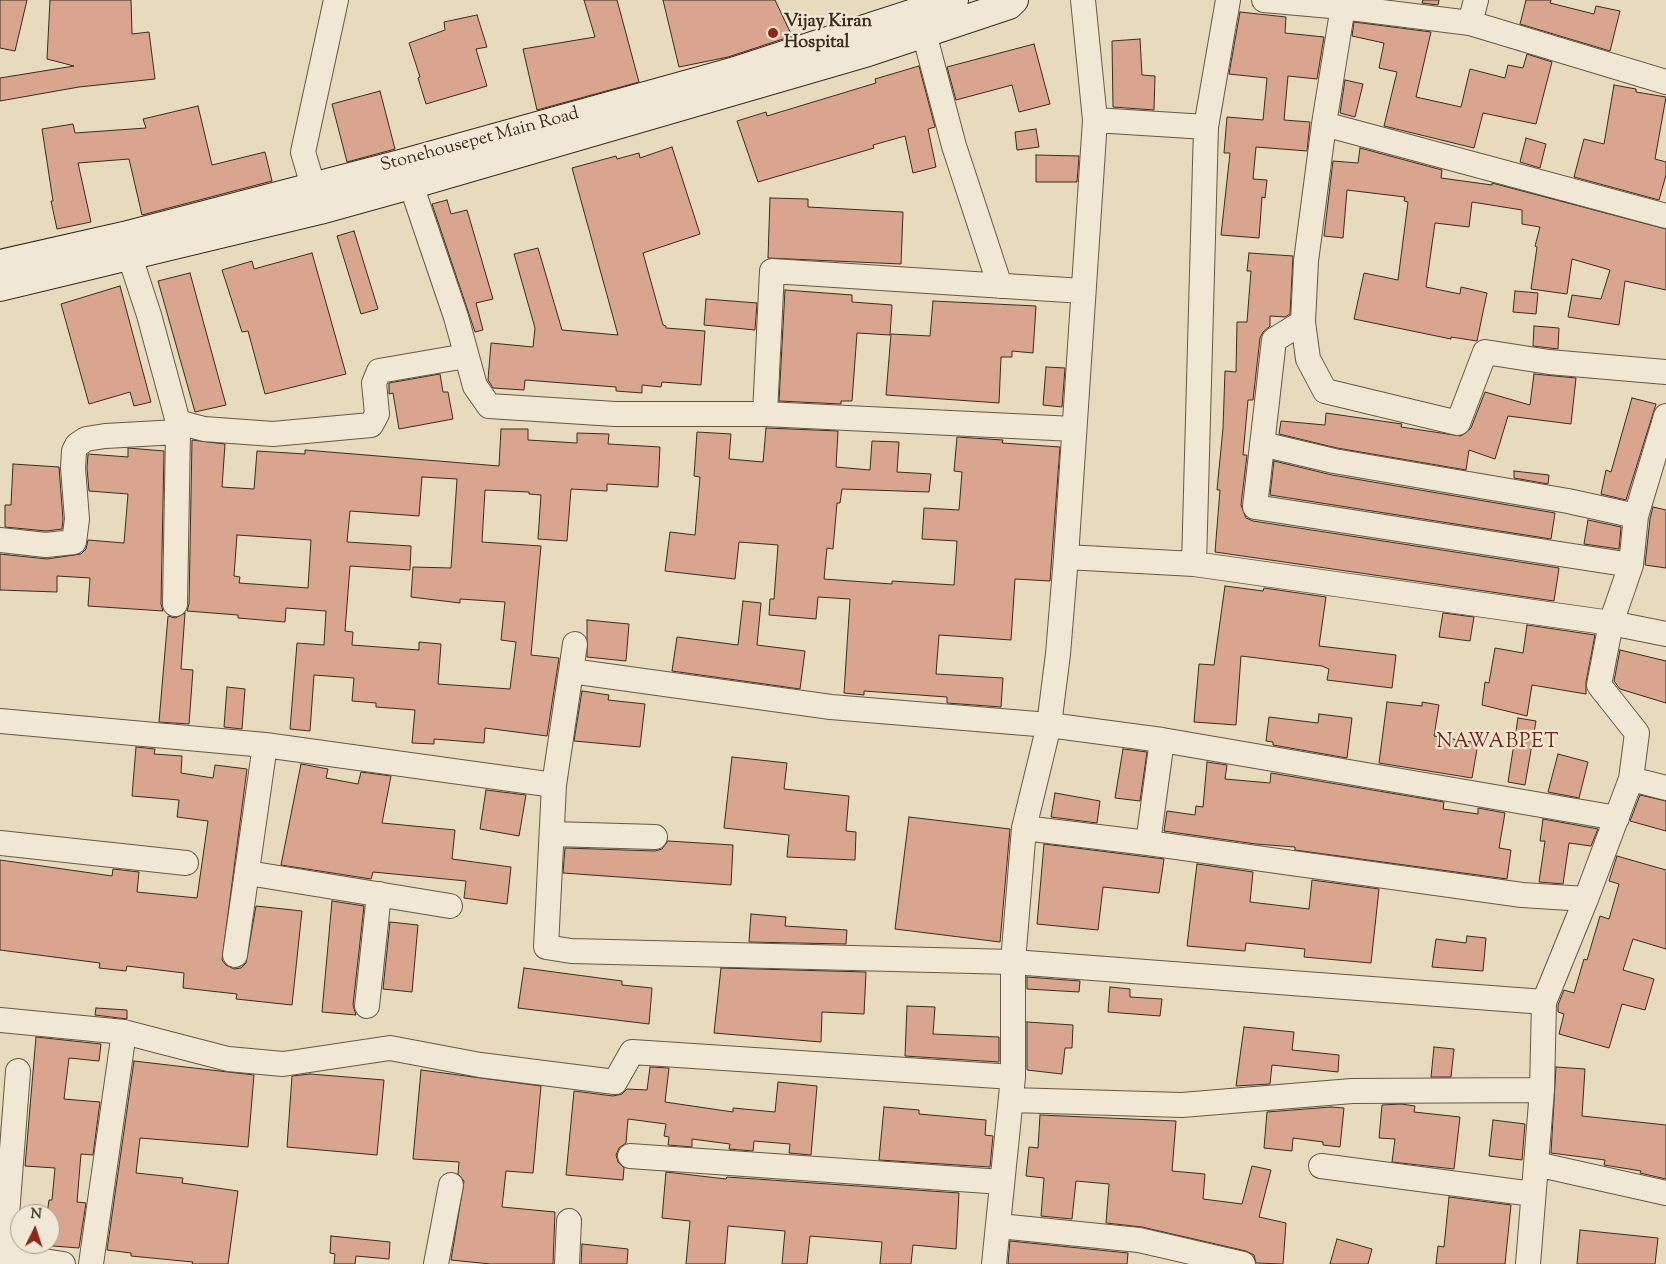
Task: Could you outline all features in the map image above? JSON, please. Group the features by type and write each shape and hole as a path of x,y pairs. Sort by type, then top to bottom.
{"main road":[{"name":"Stonehousepet Main Road","path":"0,264 184,231 407,174 732,72 864,41 954,0"},
{"path":"864,41 924,34 1009,5 1014,0"},
{"path":"0,287 130,257 184,231"}],"street":[{"path":"317,198 302,152 336,0"},
{"path":"994,1264 1012,1089 1013,962 1024,828 1049,725 1058,654 1066,557 1095,120 1083,0"},
{"path":"1194,564 1206,127 1228,0"},
{"path":"1264,0 1343,3 1470,23 1666,82"},
{"path":"1470,23 1476,0"},
{"path":"1343,3 1324,124 1306,261 1303,322 1308,359 1325,391 1458,423 1485,352 1550,362 1666,372"},
{"path":"924,34 954,146 1000,286"},
{"path":"1095,120 1206,127"},
{"path":"1324,124 1666,216"},
{"path":"407,174 456,317 475,386 489,406 615,414 765,414 1074,429"},
{"path":"130,257 150,315 178,427 175,604"},
{"path":"765,414 772,271 1083,291"},
{"path":"1303,322 1274,340 1255,507 1631,565"},
{"path":"0,540 46,545 74,542 77,519 74,451 77,445 86,439 178,427 273,434 371,425 377,414 374,383 379,371 466,356"},
{"path":"1528,1264 1542,1090 1544,1002 1586,899 1631,779 1637,732 1599,685 1611,623 1631,565 1636,516 1666,416"},
{"path":"1262,444 1334,462 1568,501 1636,516"},
{"path":"1066,557 1194,564 1611,623 1666,634"},
{"path":"575,644 554,785 546,947 570,951 1013,962 1544,1002"},
{"path":"571,671 831,707 1049,725 1162,740 1617,818"},
{"path":"0,721 265,745 554,785"},
{"path":"1148,843 1162,740"},
{"path":"236,956 265,745"},
{"path":"1631,779 1666,788"},
{"path":"1024,828 1148,843 1522,895 1586,899"},
{"path":"553,834 655,837"},
{"path":"0,843 186,863"},
{"path":"248,873 450,906"},
{"path":"367,1006 379,894"},
{"path":"0,1020 124,1032 228,1059 283,1064 390,1048 480,1065 615,1082 632,1052 1182,1105 1352,1091 1542,1090"},
{"path":"91,1264 124,1032"},
{"path":"18,1072 2,1254 62,1264"},
{"path":"630,1156 1002,1182"},
{"path":"1536,1164 1666,1193"},
{"path":"1321,1166 1533,1194"},
{"path":"436,1264 451,1185"},
{"path":"567,1264 570,1221"},
{"path":"999,1226 1139,1240 1243,1264"}],"building":[{"path":"0,0 27,0 15,51 0,48"},
{"path":"50,0 131,0 132,34 149,32 155,79 79,87 0,101 0,78 74,66 47,59"},
{"path":"584,0 617,0 639,82 537,110 523,49 595,37"},
{"path":"663,0 775,0 792,36 728,57 679,67"},
{"path":"1423,0 1439,0 1438,5 1422,3"},
{"path":"1526,0 1551,0 1550,3 1594,14 1596,6 1620,11 1610,51 1520,24"},
{"path":"1240,12 1286,17 1285,33 1324,37 1317,79 1288,76 1284,120 1310,122 1307,151 1256,147 1253,179 1267,180 1265,198 1262,197 1259,238 1221,235 1230,153 1224,153 1227,117 1263,120 1267,78 1229,74"},
{"path":"477,15 487,47 476,49 487,86 426,104 409,43 445,30 444,22"},
{"path":"1354,22 1431,32 1416,97 1461,107 1470,69 1505,78 1508,65 1523,68 1527,54 1552,62 1536,124 1483,113 1474,148 1384,126 1397,72 1379,68 1384,43 1352,36"},
{"path":"1140,39 1142,75 1155,76 1154,110 1113,107 1112,41"},
{"path":"1034,44 1050,104 1019,112 1012,85 956,100 947,67"},
{"path":"919,66 935,127 928,129 936,167 913,173 905,136 873,145 874,148 758,182 737,121 766,112 767,116 876,83 875,79"},
{"path":"1345,80 1363,84 1355,117 1340,113"},
{"path":"1614,85 1636,89 1636,92 1666,97 1655,159 1666,162 1666,175 1659,200 1574,177 1584,139 1604,144"},
{"path":"380,91 395,149 347,162 332,104"},
{"path":"198,106 212,165 265,152 272,181 142,215 129,159 78,163 91,222 57,229 51,201 53,201 42,129 73,124 75,133 146,128 143,119"},
{"path":"1036,129 1039,147 1017,150 1015,132"},
{"path":"1526,138 1546,144 1540,168 1520,162"},
{"path":"672,147 700,234 643,253 663,325 666,328 705,331 701,385 662,382 661,387 642,385 642,393 616,391 616,387 525,380 524,390 493,388 488,380 491,343 533,347 535,328 514,254 538,248 562,330 618,335 572,168 616,156 617,159 639,153 640,158"},
{"path":"1360,148 1442,170 1441,178 1492,185 1492,183 1666,229 1666,290 1625,281 1619,325 1568,317 1572,295 1601,299 1610,270 1572,259 1567,294 1531,289 1537,247 1535,246 1540,227 1522,224 1522,210 1472,202 1469,227 1435,223 1426,287 1460,294 1461,287 1487,293 1477,341 1451,337 1451,339 1354,319 1364,273 1398,280 1408,202 1404,201 1405,197 1347,190 1343,238 1324,236 1333,161 1358,163"},
{"path":"1036,155 1079,156 1077,182 1036,182"},
{"path":"770,198 808,199 808,207 903,212 901,264 768,258"},
{"path":"447,200 451,214 467,210 493,299 476,303 483,330 475,332 432,204"},
{"path":"354,231 378,309 361,314 337,236"},
{"path":"312,253 346,374 265,394 248,331 242,332 222,270 252,261 254,269"},
{"path":"1249,253 1293,256 1290,314 1285,317 1270,316 1270,326 1263,332 1260,338 1253,400 1248,400 1243,455 1247,455 1241,505 1246,518 1253,521 1559,568 1554,601 1215,552 1220,490 1217,490 1223,428 1225,371 1236,372 1237,322 1247,322 1251,271 1247,271"},
{"path":"190,273 226,405 195,412 158,281"},
{"path":"120,286 151,402 134,406 130,392 89,404 61,304"},
{"path":"785,290 852,295 852,302 892,305 890,335 857,333 852,401 841,401 841,404 779,401"},
{"path":"1515,291 1538,293 1536,314 1513,312"},
{"path":"706,299 757,303 755,330 704,325"},
{"path":"933,301 1036,306 1033,353 1012,351 1012,357 1001,357 999,403 886,395 891,334 930,336"},
{"path":"1534,326 1559,328 1558,349 1533,346"},
{"path":"1046,367 1065,368 1062,407 1043,405"},
{"path":"440,374 443,392 448,392 453,419 399,429 393,393 389,394 389,383"},
{"path":"1534,374 1576,378 1571,424 1508,416 1495,459 1469,450 1466,470 1337,448 1279,434 1281,421 1325,425 1326,413 1402,424 1401,427 1461,436 1471,428 1485,392 1530,405"},
{"path":"1632,398 1656,404 1626,500 1601,494 1606,470 1611,472"},
{"path":"766,428 838,431 836,467 870,470 872,441 899,442 897,472 931,474 929,492 842,489 840,503 837,503 833,549 827,548 824,579 892,584 892,581 954,585 957,541 922,539 924,508 959,510 962,472 954,471 957,437 1003,440 1002,443 1060,447 1050,581 1015,579 1011,640 939,635 936,674 1003,678 1001,707 947,703 947,697 864,691 864,695 844,693 850,599 818,597 816,619 769,615 770,599 774,599 778,545 739,542 735,579 665,571 670,532 695,535 700,477 694,476 697,432 731,434 729,459 763,462"},
{"path":"501,429 528,429 528,440 577,443 577,433 609,434 608,444 660,447 658,487 607,484 607,491 571,489 567,541 538,539 541,495 529,494 529,492 485,490 482,542 541,546 531,655 559,658 547,736 485,728 484,743 434,739 434,744 412,743 415,710 376,707 376,703 352,701 354,678 314,675 310,731 290,729 297,643 324,645 326,611 286,608 285,622 238,618 238,615 187,611 189,604 192,440 225,444 222,487 254,489 257,451 305,454 305,450 499,466","holes":["422,477 457,479 451,568 413,567 411,597 460,603 460,599 505,602 501,640 516,642 510,689 438,684 441,644 419,642 419,650 352,645 353,632 345,631 350,566 410,570 411,546 347,542 350,511 419,516","237,535 311,540 308,588 239,583 240,577 234,576"]},
{"path":"128,448 164,451 161,604 163,611 88,606 90,578 57,576 57,592 0,590 0,554 47,559 81,554 86,549 88,540 124,543 128,494 89,491 87,468 88,454 128,457"},
{"path":"1274,461 1332,475 1555,513 1551,539 1270,495"},
{"path":"13,464 59,467 62,529 46,531 5,527 5,505 11,505"},
{"path":"1514,471 1549,475 1548,484 1514,478"},
{"path":"1653,507 1666,510 1666,568 1645,565"},
{"path":"1588,520 1621,527 1619,549 1584,544"},
{"path":"1225,586 1263,591 1264,588 1326,597 1319,646 1396,655 1392,688 1327,680 1329,669 1322,666 1241,656 1236,725 1194,722 1199,664 1214,665"},
{"path":"743,601 761,603 757,645 805,651 800,689 672,671 677,637 738,645"},
{"path":"185,613 181,669 193,670 189,724 159,722 168,616 175,618"},
{"path":"1443,613 1474,617 1470,641 1439,637"},
{"path":"587,620 629,624 626,661 587,657"},
{"path":"1527,625 1595,635 1586,682 1586,694 1532,685 1527,716 1482,705 1485,682 1489,683 1495,648 1523,653"},
{"path":"1620,650 1666,661 1666,703 1620,689 1614,681"},
{"path":"227,687 245,689 242,729 224,727"},
{"path":"582,691 609,695 608,700 645,704 640,747 574,741"},
{"path":"1387,702 1422,706 1422,702 1439,705 1434,736 1478,743 1472,778 1379,763"},
{"path":"1319,714 1352,718 1347,758 1273,745 1273,742 1266,741 1269,717 1318,723"},
{"path":"1518,718 1536,721 1525,785 1508,782"},
{"path":"136,747 155,749 154,754 182,756 181,773 213,778 215,765 247,769 222,960 226,965 234,969 241,968 246,963 256,906 302,911 292,1005 236,999 237,994 183,988 184,973 127,966 126,971 99,968 100,963 0,950 0,860 112,876 113,869 139,872 137,892 197,898 208,821 177,817 179,800 132,796"},
{"path":"1123,749 1147,752 1140,801 1115,798"},
{"path":"1558,754 1588,762 1579,798 1548,792"},
{"path":"732,757 787,763 784,789 849,796 846,831 856,832 855,860 787,857 789,835 724,828"},
{"path":"1207,762 1227,765 1225,779 1270,783 1271,773 1444,802 1443,809 1478,814 1478,808 1505,813 1499,848 1511,850 1507,879 1295,850 1295,847 1256,844 1164,831 1167,811 1195,815 1196,806 1203,807"},
{"path":"301,764 328,769 326,778 358,784 361,772 391,776 382,823 455,830 452,859 511,867 507,904 464,898 466,881 373,872 371,879 281,865"},
{"path":"486,790 526,795 519,836 480,829"},
{"path":"1055,793 1100,801 1097,823 1051,817"},
{"path":"1640,795 1666,801 1666,831 1630,821"},
{"path":"909,817 1010,829 1000,942 895,929"},
{"path":"1543,819 1598,829 1591,846 1569,843 1563,884 1539,882 1545,841 1540,841"},
{"path":"668,841 733,845 731,885 563,873 565,848 655,851 662,849"},
{"path":"1044,844 1164,859 1159,893 1103,887 1098,930 1037,924"},
{"path":"1617,856 1666,870 1666,949 1633,939 1623,970 1654,979 1645,1010 1622,1004 1609,1048 1559,1034 1564,1014 1558,1012 1558,1005 1564,990 1574,993 1584,959 1587,960 1600,916 1609,919 1619,884 1609,881"},
{"path":"1197,864 1253,872 1250,902 1309,909 1312,880 1379,889 1371,963 1304,957 1305,949 1246,943 1245,951 1187,946"},
{"path":"332,901 364,906 353,1005 356,1015 322,1012"},
{"path":"751,914 786,917 785,926 847,930 846,944 749,942"},
{"path":"390,922 418,925 412,992 383,989"},
{"path":"1467,936 1486,938 1483,971 1432,967 1436,939 1466,943"},
{"path":"524,968 622,981 622,985 652,988 649,1024 518,1008"},
{"path":"721,968 866,972 864,1014 822,1012 821,1042 714,1033"},
{"path":"1027,977 1080,981 1079,992 1027,989"},
{"path":"1110,987 1130,989 1130,997 1162,999 1160,1016 1108,1012"},
{"path":"907,1006 935,1007 933,1034 999,1037 999,1062 905,1056"},
{"path":"96,1008 127,1010 127,1019 95,1015"},
{"path":"1027,1022 1073,1025 1072,1048 1065,1048 1062,1074 1027,1070"},
{"path":"1244,1027 1294,1032 1292,1050 1339,1055 1338,1072 1272,1065 1270,1084 1236,1086"},
{"path":"36,1037 101,1044 99,1061 69,1058 64,1099 100,1102 93,1155 81,1154 77,1202 86,1203 79,1248 60,1247 60,1204 48,1204 49,1200 52,1200 55,1168 25,1166"},
{"path":"1434,1047 1454,1049 1451,1077 1431,1077"},
{"path":"134,1061 254,1075 248,1147 140,1138 136,1173 183,1178 182,1183 238,1191 228,1264 192,1264 193,1262 131,1256 131,1253 107,1250"},
{"path":"650,1067 669,1068 665,1102 733,1112 733,1108 775,1112 778,1082 817,1086 811,1155 789,1153 790,1144 754,1141 753,1151 729,1149 730,1144 692,1139 692,1147 668,1145 669,1137 664,1136 666,1124 628,1119 626,1143 619,1148 616,1155 618,1162 624,1168 623,1180 566,1175 574,1091 613,1096 622,1094 627,1089 647,1090"},
{"path":"1556,1067 1585,1069 1582,1116 1666,1125 1666,1179 1640,1173 1641,1171 1604,1165 1605,1160 1551,1153"},
{"path":"421,1070 541,1086 533,1173 506,1171 502,1207 555,1212 553,1264 491,1264 451,1260 464,1181 458,1174 459,1162 413,1159"},
{"path":"310,1074 384,1080 377,1155 287,1147 292,1076"},
{"path":"1401,1104 1415,1106 1414,1112 1460,1117 1454,1169 1392,1162 1395,1139 1379,1138 1382,1105"},
{"path":"884,1107 919,1110 919,1114 986,1120 985,1135 993,1136 990,1167 879,1160"},
{"path":"1331,1107 1344,1108 1340,1147 1323,1145 1323,1142 1293,1138 1292,1151 1264,1148 1267,1112"},
{"path":"1040,1115 1176,1121 1172,1171 1205,1174 1203,1199 1242,1204 1252,1166 1271,1170 1259,1217 1286,1223 1283,1264 1256,1263 1254,1255 1246,1251 1142,1227 1106,1223 1109,1184 1076,1181 1072,1219 1041,1216 1044,1178 1026,1176 1029,1147 1038,1148"},
{"path":"1493,1120 1525,1124 1522,1160 1489,1156"},
{"path":"666,1172 726,1179 727,1177 959,1193 956,1249 913,1245 911,1264 880,1264 882,1242 810,1236 807,1264 782,1264 785,1231 728,1226 725,1264 686,1264 690,1221 662,1218"},
{"path":"1449,1197 1511,1205 1505,1264 1436,1264 1438,1246 1444,1247"},
{"path":"1580,1230 1658,1238 1655,1264 1577,1264"},
{"path":"331,1236 390,1242 389,1259 356,1256 355,1264 334,1264 335,1254 330,1253"},
{"path":"1337,1239 1372,1249 1368,1264 1330,1264"},
{"path":"1010,1241 1128,1253 1127,1264 1008,1264"},
{"path":"582,1244 628,1249 627,1264 581,1264"}],"place":[{"name":"Vijay Kiran Hospital","path":"773,33"}],"district":[{"name":"NAWABPET","path":"1498,744"}]}
